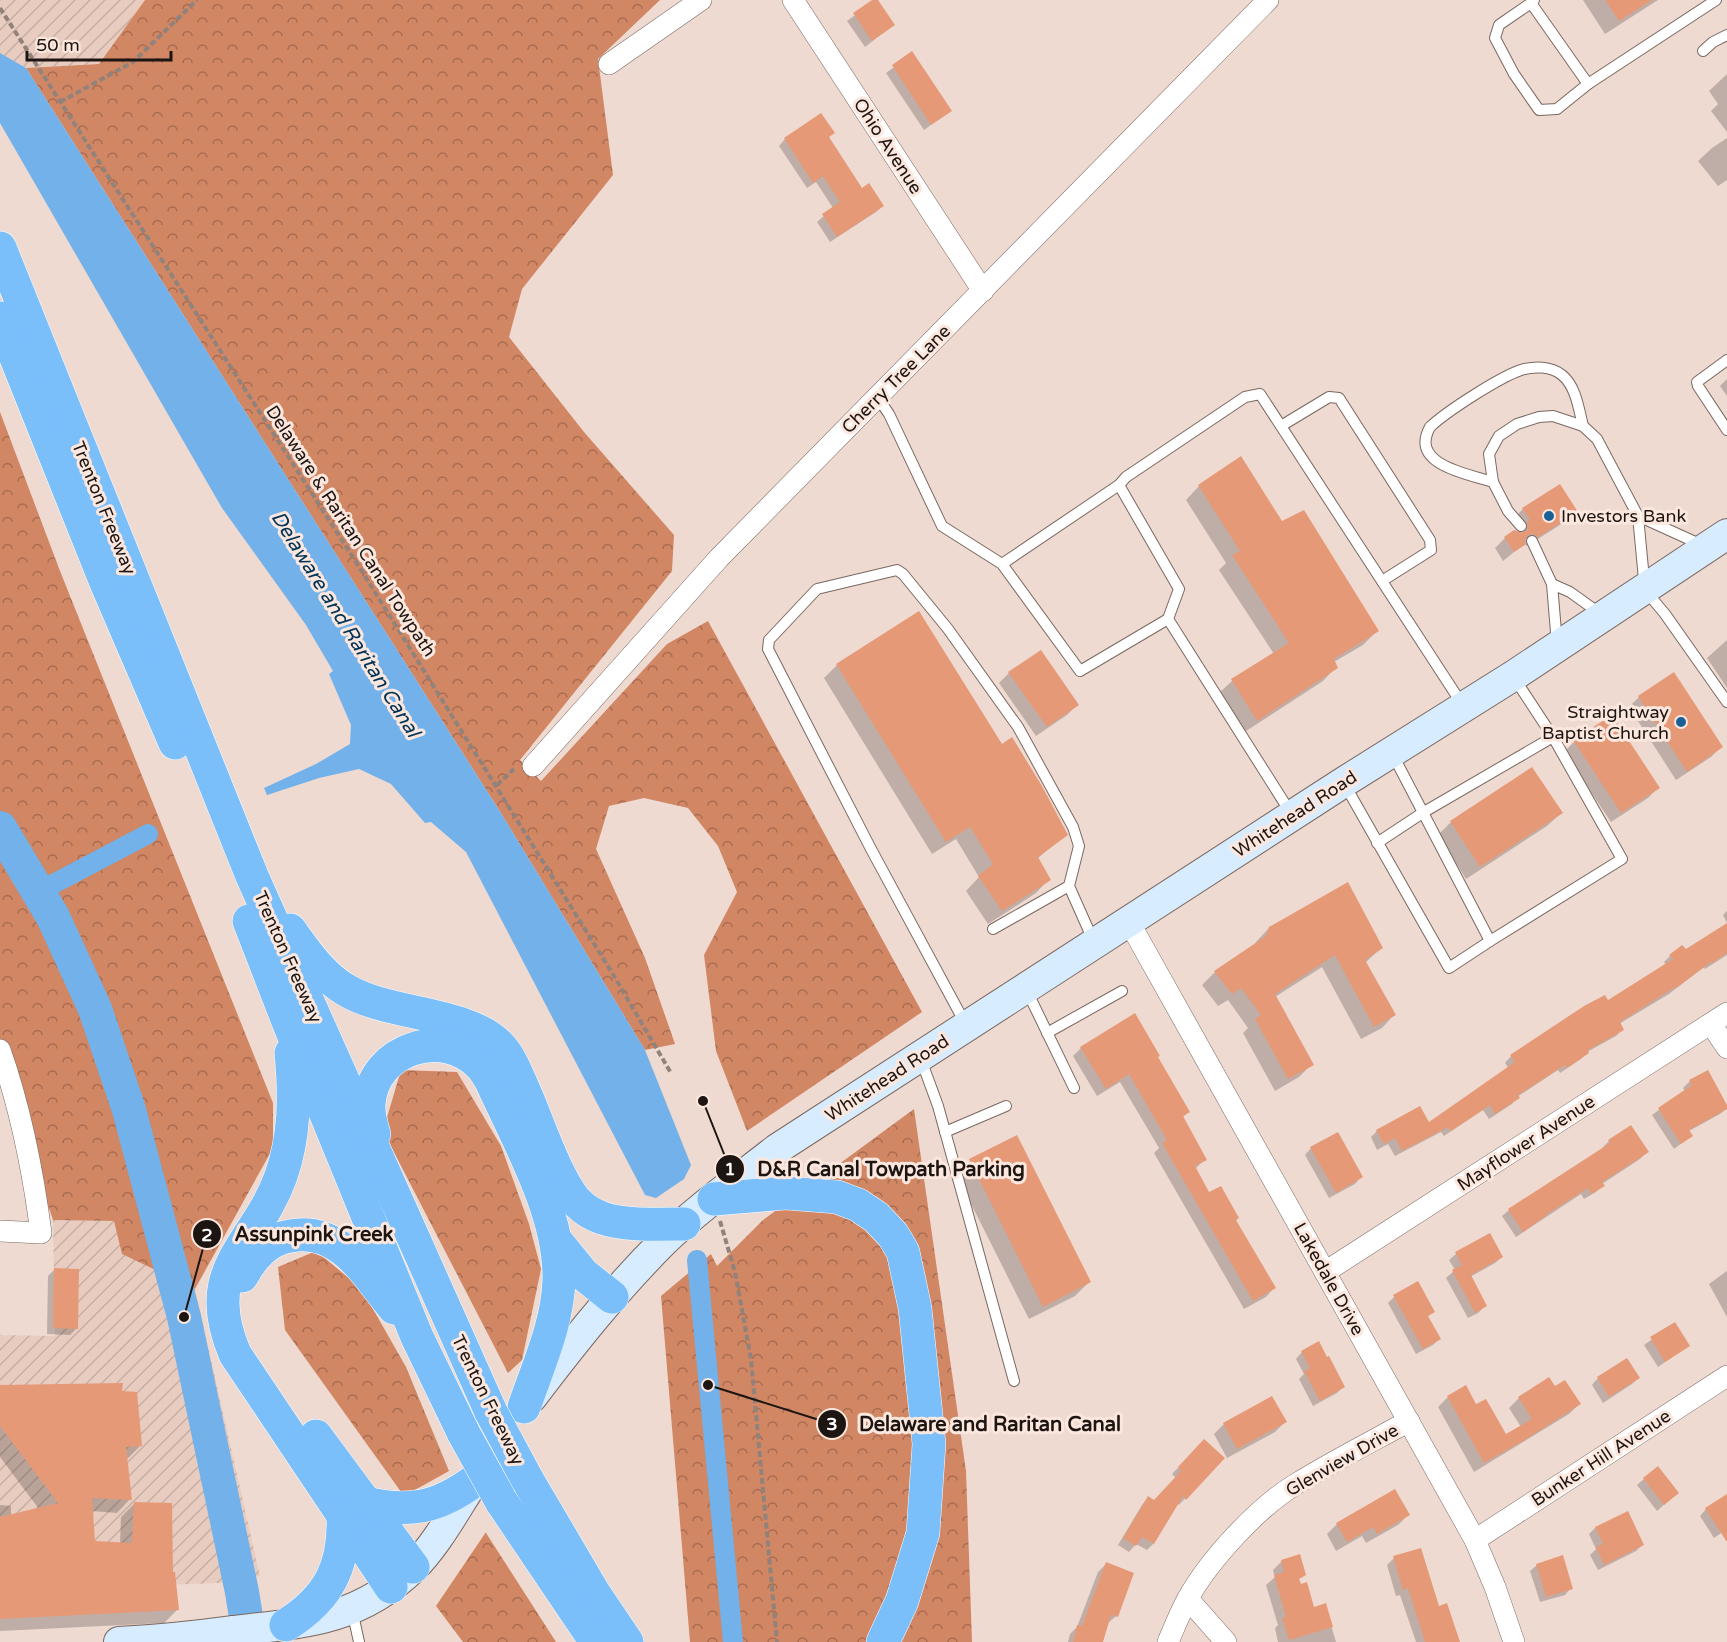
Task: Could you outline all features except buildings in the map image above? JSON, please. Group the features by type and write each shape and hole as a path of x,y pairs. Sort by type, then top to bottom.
{"highway":[{"name":"Trenton Freeway","path":"0,249 252,876 491,1412 527,1479 594,1593 627,1642"},
{"name":"Trenton Freeway","path":"0,318 107,585 231,873 289,1024 417,1337 464,1434 501,1501 596,1642"},
{"path":"252,876 309,956 325,975 346,990 369,1000 466,1026 493,1039 502,1047 564,1183 580,1206 603,1218 682,1220 786,1193 837,1197 858,1205 876,1217 893,1235 903,1252 915,1308 929,1444 923,1533 902,1601 883,1642"},
{"path":"289,1024 294,1083 290,1150 280,1179 267,1204 229,1267 223,1289 222,1311 226,1333 235,1354 354,1508 402,1577"},
{"path":"389,1185 369,1119 369,1102 374,1084 383,1068 397,1055 414,1047 431,1044 448,1046 465,1053 482,1066 491,1081 546,1204 557,1242 559,1280 553,1322 524,1407"},
{"path":"282,1626 303,1614 320,1598 333,1577 354,1508 327,1452 245,1329 238,1311 238,1294 242,1275 252,1258 265,1246 281,1238 300,1234 318,1235 336,1243 351,1255 417,1337"},
{"path":"557,1242 583,1274 612,1297"},
{"path":"354,1508 410,1508 431,1504 453,1496 474,1481"},
{"path":"594,1593 640,1642"}],"main road":[{"name":"Whitehead Road","path":"119,1642 151,1641 310,1623 352,1610 369,1601 402,1577 425,1554 524,1407 587,1324 682,1220 777,1149 1344,782 1513,676 1717,541"}],"street":[{"path":"609,64 701,0"},
{"name":"Ohio Avenue","path":"793,0 983,291"},
{"name":"Cherry Tree Lane","path":"533,766 719,558 1268,0"},
{"name":"Lakedale Drive","path":"1129,922 1475,1540 1495,1587 1514,1642"},
{"path":"1719,1018 1727,1048"},
{"name":"Mayflower Avenue","path":"1325,1272 1719,1018"},
{"path":"0,1050 25,1135 34,1178 41,1233 0,1231"},
{"name":"Bunker Hill Avenue","path":"1475,1540 1727,1377"},
{"name":"Glenview Drive","path":"1168,1642 1188,1599 1229,1543 1260,1512 1295,1485 1409,1421"},
{"path":"1188,1599 1226,1642"}],"lane":[{"path":"1588,84 1533,2 1499,25 1495,38 1514,74 1539,110 1557,109 1588,84 1716,0"},
{"path":"1704,51 1713,42 1727,35"},
{"path":"1727,360 1697,382 1727,430"},
{"path":"1493,482 1442,465 1434,459 1425,447 1425,436 1430,427 1500,380 1521,370 1533,368 1554,370 1566,379 1576,399 1583,426"},
{"path":"1002,564 1245,397 1260,394 1464,707"},
{"path":"1281,426 1329,397 1339,398 1430,540 1431,550 1382,581"},
{"path":"878,398 889,414 942,526 1002,564 1080,671 1168,620 1179,589 1119,485"},
{"path":"1521,526 1508,511 1493,482 1489,454 1499,436 1517,424 1539,417 1553,416 1583,426 1597,439 1638,516 1645,590 1665,614 1727,702"},
{"path":"1638,516 1717,541"},
{"path":"1532,541 1552,584 1557,647"},
{"path":"967,1026 871,849 768,649 768,640 817,589 892,570 903,574 948,629 1018,727 1073,827 1079,846 1069,886 1095,944"},
{"path":"1552,584 1570,592 1604,616"},
{"path":"1168,620 1292,816"},
{"path":"1344,782 1449,968 1622,859 1553,737 1513,676"},
{"path":"1377,843 1424,812 1553,737"},
{"path":"1392,752 1490,941"},
{"path":"993,929 1069,886"},
{"path":"1025,989 1074,1088"},
{"path":"1047,1034 1122,990"},
{"path":"920,1057 945,1132 1014,1381"},
{"path":"945,1132 1006,1106"},
{"path":"352,1610 359,1642"}],"path":[{"path":"60,102 133,62 197,0"},
{"name":"Delaware & Raritan Canal Towpath","path":"0,8 427,674 671,1072"},
{"path":"682,1220 735,1272 751,1359 777,1642"}],"shaded area":[{"path":"0,0 145,0 99,64 26,68 0,53"},
{"path":"53,1220 115,1221 122,1254 195,1289 260,1576 218,1583 0,1591 0,1335 55,1336"}],"green space":[{"path":"145,0 660,0 598,59 613,175 522,289 509,337 584,432 674,535 672,571 520,760 541,781 667,644 708,621 922,1012 747,1131 716,1051 704,955 737,892 718,846 688,808 644,798 609,806 596,849 645,958 675,1044 645,1050 499,810 26,68 99,64"},
{"path":"0,412 60,571 273,1103 273,1148 195,1289 122,1254 114,1221 53,1220 0,1063"},
{"path":"401,1070 457,1072 501,1146 529,1224 541,1269 522,1360 508,1373 383,1131"},
{"path":"914,1109 966,1471 972,1642 690,1642 661,1296 711,1254 717,1266 763,1220"},
{"path":"316,1251 361,1288 406,1367 449,1471 404,1496 285,1330 278,1267"},
{"path":"486,1532 556,1642 463,1642 436,1606"}],"water":[{"path":"0,53 26,68 499,810 645,1050 691,1165 684,1179 656,1198 645,1195 466,852 431,822 425,823 391,784 359,769 319,778 267,795 264,788 316,764 350,744 351,725 329,674 333,671 306,625 222,508 0,123"}],"waterway":[{"path":"0,828 53,917 95,1009 129,1110 184,1317 242,1592 250,1642"},
{"path":"38,892 148,834"},
{"name":"Delaware and Raritan Canal","path":"697,1260 733,1642"}],"place":[{"name":"Investors Bank","path":"1549,516"},
{"name":"Straightway Baptist Church","path":"1681,722"},
{"name":"D&R Canal Towpath Parking","path":"703,1101"},
{"name":"Assunpink Creek","path":"184,1317"},
{"name":"Delaware and Raritan Canal","path":"708,1385"}]}
